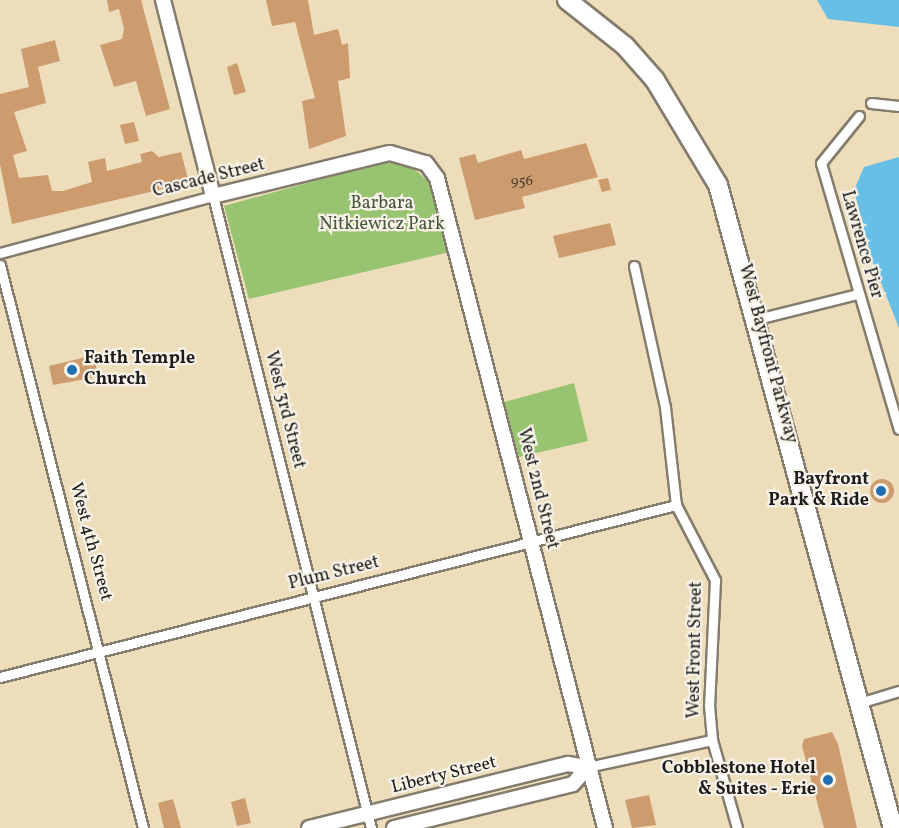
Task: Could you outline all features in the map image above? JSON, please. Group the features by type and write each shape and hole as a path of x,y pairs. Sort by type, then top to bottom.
{"highway":[{"name":"West Bayfront Parkway","path":"567,0 625,46 690,131 726,207 893,828"}],"street":[{"name":"West 3rd Street","path":"163,0 369,821"},
{"path":"871,103 899,106"},
{"name":"Lawrence Pier","path":"859,116 821,162 857,294 899,429"},
{"name":"Cascade Street","path":"0,252 381,154 426,163"},
{"name":"West 2nd Street","path":"426,163 446,206 605,828"},
{"name":"West 4th Street","path":"0,265 101,651 143,828"},
{"name":"West Front Street","path":"634,266 665,406 676,505 715,580 712,740 737,828"},
{"path":"757,319 857,294"},
{"name":"Plum Street","path":"0,677 676,505"},
{"path":"859,703 899,691"},
{"name":"Liberty Street","path":"309,828 369,821 568,764 588,767 712,740"},
{"name":"Liberty Street","path":"394,828 573,784 588,767"}],"green space":[{"name":"Barbara Nitkiewicz Park","path":"386,161 411,166 431,184 450,252 249,299 224,206"},
{"path":"574,383 588,441 519,457 504,402"}],"water":[{"path":"817,0 899,0 899,27 828,19"},
{"path":"899,157 899,328 872,260 854,190 864,167"}],"building":[{"path":"107,0 141,0 170,109 146,116 136,81 114,87 100,45 122,39 124,29 119,9 109,12"},
{"path":"266,0 308,0 314,35 338,29 342,45 348,43 350,78 338,81 346,136 309,149 302,101 315,98 295,22 272,26"},
{"path":"55,40 60,61 38,67 46,103 14,112 27,151 13,155 19,178 48,175 52,191 63,191 92,182 88,162 105,158 107,171 142,162 140,154 152,151 159,157 181,152 189,183 12,224 0,164 0,94 29,87 21,49"},
{"path":"237,63 246,92 234,95 227,67"},
{"path":"134,122 139,141 125,144 120,125"},
{"path":"586,143 598,177 522,197 525,208 475,220 459,158 475,154 478,163 521,150 524,159"},
{"path":"608,178 611,190 602,192 598,180"},
{"path":"610,223 616,245 559,258 553,236"},
{"path":"95,355 97,377 53,385 49,366"},
{"path":"882,479 890,483 894,491 890,499 882,503 874,499 870,491 874,483"},
{"name":"Cobblestone Hotel & Suites - Erie","path":"832,732 838,744 857,828 824,828 802,746 804,739"},
{"path":"649,795 656,825 632,828 625,800"},
{"path":"245,798 251,823 237,826 231,802"},
{"path":"173,799 181,828 164,828 158,803"}],"place":[{"name":"Faith Temple Church","path":"72,370"},
{"name":"Bayfront Park & Ride","path":"881,491"},
{"name":"Cobblestone Hotel & Suites - Erie","path":"828,780"}]}
